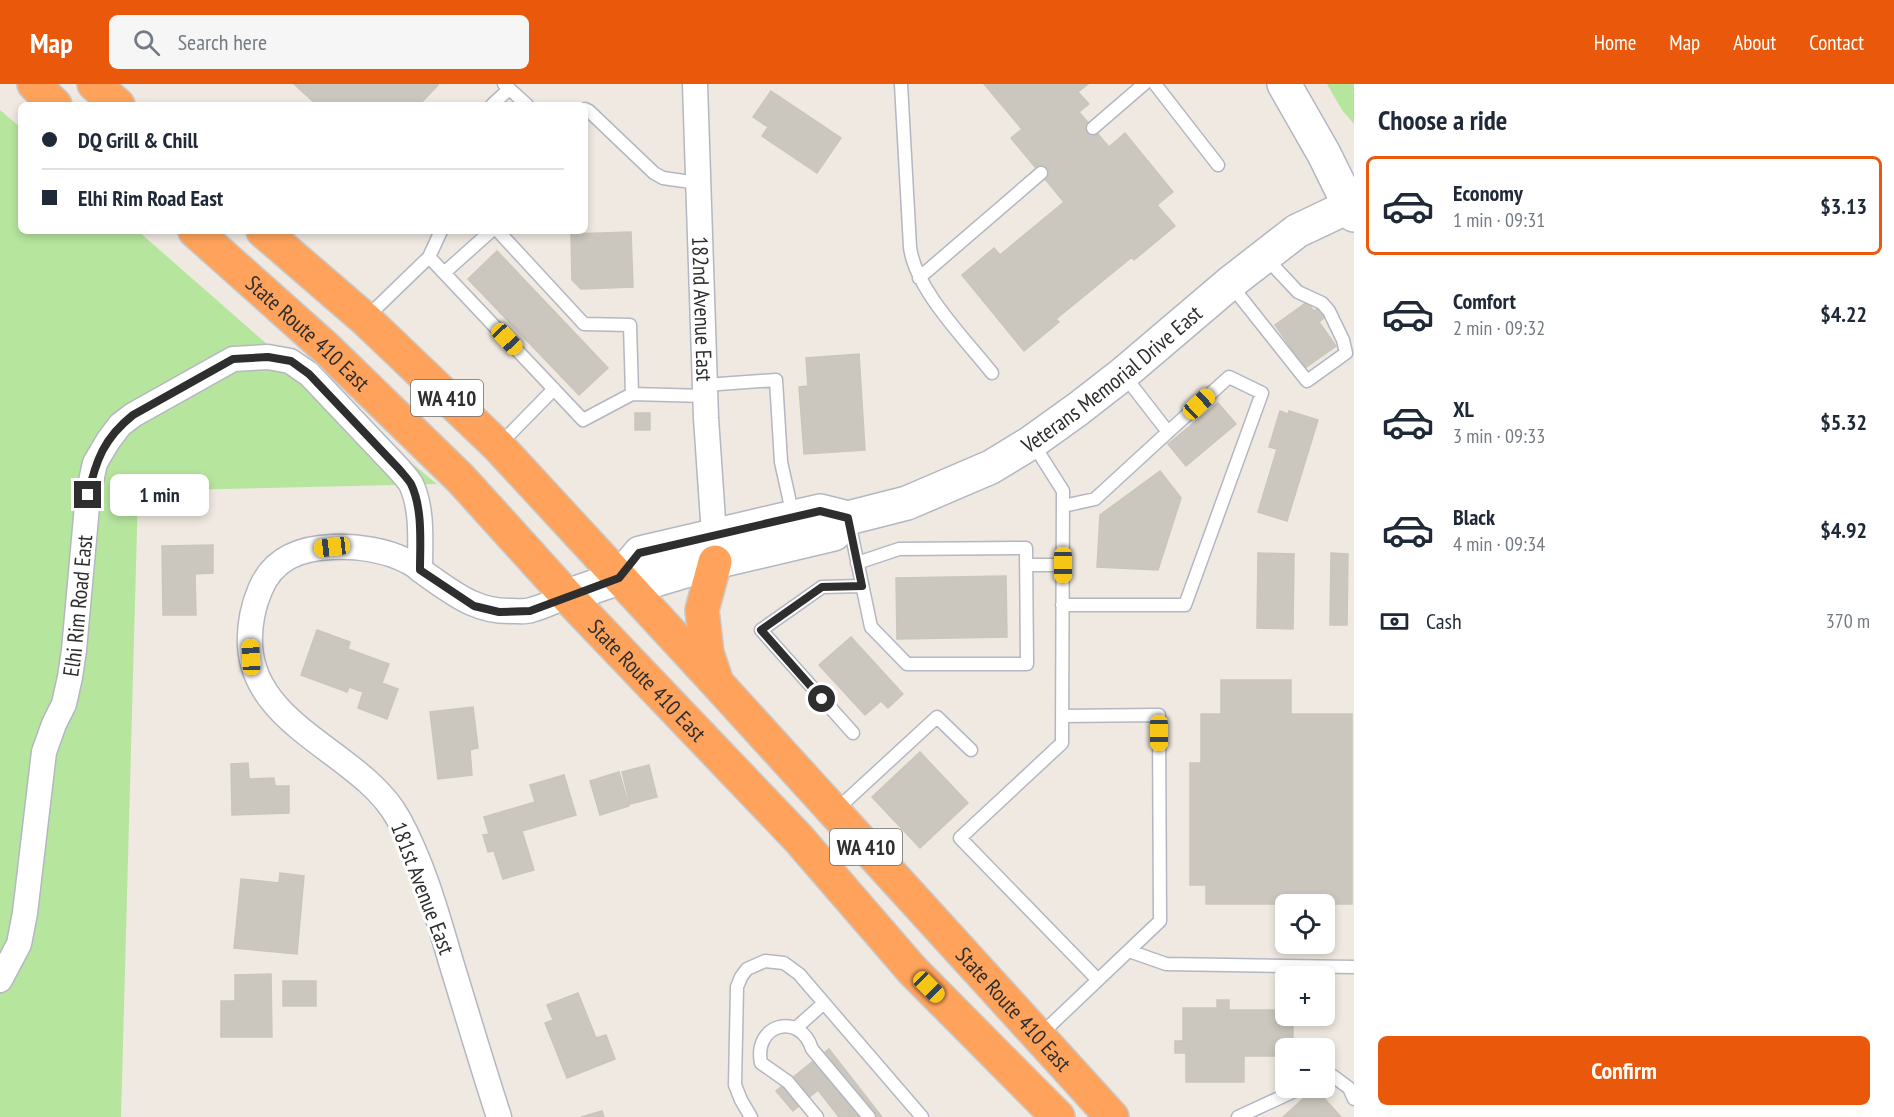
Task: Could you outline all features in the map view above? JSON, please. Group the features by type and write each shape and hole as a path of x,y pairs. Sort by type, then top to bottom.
{"highway":[{"path":"34,84 52,102"},
{"path":"94,84 115,102"},
{"name":"State Route 410 East","path":"198,234 326,348 461,479 567,596 798,838 913,971 1049,1114"},
{"name":"State Route 410 East","path":"266,234 364,319 498,446 1112,1117"},
{"path":"715,549 702,610 707,653 716,682"}],"street":[{"name":"182nd Avenue East","path":"695,84 705,391 715,549"},
{"path":"1291,86 1353,208"},
{"name":"Veterans Memorial Drive East","path":"715,549 793,517 820,511 848,518 907,503 991,467 1032,442 1123,374 1230,283 1297,231 1353,208"},
{"name":"Elhi Rim Road East","path":"0,980 19,944 25,913 44,752 64,704 70,677 88,495 95,463 120,425 133,415 233,359 268,357 291,361 309,374 411,484 417,506 420,532 420,570"},
{"name":"Veterans Memorial Drive East","path":"715,549 834,534 848,518"},
{"name":"181st Avenue East","path":"499,1117 435,907 398,819 384,796 369,781 302,730 276,707 260,683 251,657 252,608 264,581 274,566 306,550 332,547 381,552 408,561 474,606 499,612 530,611 567,596"},
{"path":"567,596 619,578 652,581 715,549"}],"lane":[{"path":"901,84 910,247 914,264 919,278 992,373"},
{"path":"1093,128 1144,84"},
{"path":"1155,84 1218,165"},
{"path":"494,102 507,86 524,102"},
{"path":"588,110 654,173 663,178 698,183"},
{"path":"919,278 1041,173"},
{"path":"364,319 429,257 440,234"},
{"path":"444,273 488,234"},
{"path":"501,234 584,324 630,325 632,394"},
{"path":"1230,283 1307,381 1346,353 1343,340 1329,311 1322,303 1298,292 1264,256"},
{"path":"429,257 583,420 632,394 705,391 777,380 781,462 793,517"},
{"path":"1123,374 1168,432"},
{"path":"1062,605 1185,605 1262,393 1229,376 1095,500 1063,506"},
{"path":"498,446 554,389"},
{"path":"1032,442 1063,491 1062,743 960,838 1098,980"},
{"path":"848,518 857,563 871,627 907,664 1027,664 1026,548 899,549 857,563"},
{"path":"1026,565 1063,565"},
{"path":"853,733 761,630 822,587 862,586"},
{"path":"1038,1037 1160,921 1159,715 1062,716"},
{"path":"834,812 937,717 970,750"},
{"path":"1129,951 1166,964 1354,967"},
{"path":"751,1117 735,1085 737,987 747,969 765,961 784,963 799,975 921,1117"},
{"path":"796,1028 824,1003"},
{"path":"817,1117 788,1082 761,1063 760,1046 770,1032 787,1026 804,1033 810,1040 812,1048 868,1117"},
{"path":"1335,1078 1352,1091"},
{"path":"1238,1117 1279,1098"}],"green space":[{"path":"1327,84 1354,84 1354,124 1342,110"},
{"path":"0,110 18,125 18,234 141,234 261,339 437,484 138,491 121,1117 0,1117"}],"building":[{"path":"294,84 438,85 422,102 314,102"},
{"path":"984,84 1088,84 1078,92 1089,104 1079,112 1109,147 1125,133 1173,192 1157,205 1175,226 1134,260 1132,257 1056,319 1059,322 1024,351 962,275 994,248 1000,255 1064,202 1011,138 1022,129"},
{"path":"771,91 841,138 817,173 762,136 768,127 753,117"},
{"path":"631,232 633,287 581,289 572,280 571,234"},
{"path":"497,251 608,368 579,395 468,279"},
{"path":"1307,302 1314,311 1318,308 1325,317 1319,322 1336,346 1305,368 1275,325"},
{"path":"859,354 865,450 804,454 799,387 808,386 806,358"},
{"path":"1218,403 1236,424 1186,466 1168,444"},
{"path":"1280,411 1288,414 1289,411 1318,420 1287,521 1258,512 1277,449 1269,447"},
{"path":"635,413 650,413 650,430 635,430"},
{"path":"1160,471 1181,498 1158,570 1097,567 1100,515"},
{"path":"213,545 213,573 195,574 196,615 163,615 162,546"},
{"path":"1258,553 1294,554 1293,629 1257,628"},
{"path":"1331,553 1348,554 1347,625 1330,625"},
{"path":"1006,576 1007,637 897,639 896,578"},
{"path":"317,630 350,642 348,649 389,664 382,683 398,689 387,719 358,708 363,692 349,687 347,692 301,675"},
{"path":"851,637 903,694 888,708 881,701 865,715 819,665"},
{"path":"1221,680 1291,680 1291,714 1352,714 1352,904 1335,904 1335,894 1275,894 1275,904 1206,904 1206,885 1190,885 1190,763 1201,763 1201,714 1221,714"},
{"path":"473,707 478,748 470,750 472,775 438,779 430,712"},
{"path":"920,752 968,803 920,848 872,797"},
{"path":"248,763 249,779 274,778 275,786 289,786 289,813 232,815 231,764"},
{"path":"649,765 657,797 630,804 622,772"},
{"path":"619,772 629,806 600,815 590,781"},
{"path":"564,775 576,815 522,831 534,870 503,879 494,851 488,852 483,835 489,834 484,817 535,802 530,785"},
{"path":"280,873 304,876 297,954 234,948 241,879 279,883"},
{"path":"271,974 272,1037 221,1037 221,1001 235,1001 235,975"},
{"path":"283,981 316,981 316,1006 283,1006"},
{"path":"578,993 596,1038 606,1035 615,1059 567,1078 545,1023 553,1020 547,1005"},
{"path":"1217,1000 1229,1000 1229,1010 1275,1010 1275,1026 1293,1026 1293,1038 1275,1038 1275,1056 1244,1056 1244,1082 1186,1082 1186,1053 1175,1053 1175,1041 1183,1041 1183,1008 1217,1008"},
{"path":"829,1049 882,1117 839,1117 802,1070"},
{"path":"802,1070 818,1090 793,1111 776,1091"},
{"path":"1304,1098 1324,1098 1341,1117 1283,1117"},
{"path":"602,1111 604,1117 581,1117"}],"route":[{"path":"88,495 95,463 120,425 133,415 233,359 268,357 291,361 309,374 411,484 417,506 420,532 420,570 474,606 499,612 530,611 619,578 639,553 820,511 848,518 862,586 822,587 761,630 822,699"}]}
